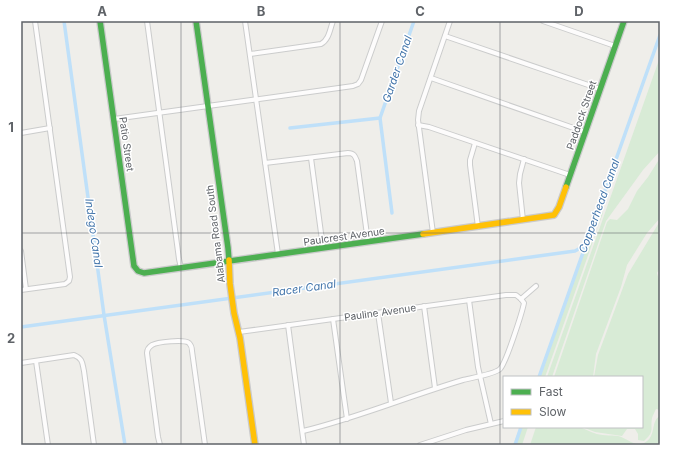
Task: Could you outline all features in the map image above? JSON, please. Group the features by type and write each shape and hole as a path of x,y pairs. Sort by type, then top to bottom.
{"street":[{"path":"21,290 66,284 70,277 35,21"},
{"name":"Patio Street","path":"100,21 134,266 136,270"},
{"path":"147,21 181,268"},
{"name":"Alabama Road South","path":"196,21 229,262 231,290 239,332 255,445"},
{"path":"246,21 278,254"},
{"path":"250,54 321,44 328,37 333,21"},
{"path":"114,119 348,87 358,84 361,80 382,21"},
{"path":"433,233 418,125 419,111 450,21"},
{"path":"543,21 615,46"},
{"name":"Paddock Street","path":"554,214 559,207 624,21"},
{"path":"445,36 600,89"},
{"path":"431,78 585,132"},
{"path":"418,125 429,127 570,175"},
{"path":"21,133 50,128"},
{"path":"475,143 470,165 478,227"},
{"path":"265,164 348,153 355,155 358,161 368,242"},
{"path":"311,158 323,248"},
{"path":"523,220 518,183 524,159"},
{"name":"Paulcrest Avenue","path":"136,270 144,273 229,262 478,227 550,216 554,214"},
{"path":"21,251 26,289"},
{"path":"303,431 347,419 435,388 495,373 504,363 521,316 524,303 521,299 536,286"},
{"name":"Pauline Avenue","path":"239,332 510,294 516,295 521,299"},
{"path":"469,300 480,376 491,424"},
{"path":"424,306 435,388"},
{"path":"378,313 391,403"},
{"path":"333,319 347,419"},
{"path":"288,325 304,445"},
{"path":"160,445 147,362 147,353 151,345 182,340 190,344 192,351 205,445"},
{"path":"21,363 74,355 80,358 84,371 94,445"},
{"path":"36,361 48,445"},
{"path":"420,445 466,430 503,421"}],"green space":[{"path":"660,57 660,151 643,170 606,221 552,376 547,376"},
{"path":"660,158 660,218 647,233 627,265 621,287 596,354 593,376 554,376 607,222 610,219 617,220 628,209 637,191"},
{"path":"602,212 603,213 545,376 538,376 583,253 593,241"},
{"path":"660,221 660,267 657,273 660,283 660,410 656,409 652,418 651,432 644,441 638,440 638,434 635,429 627,429 622,436 595,432 585,428 643,428 643,376 594,376 598,355 628,274"},
{"path":"660,416 660,445 530,445 536,428 580,428 597,434 618,436 640,444 644,443 651,437 657,418"},
{"path":"520,428 528,428 522,445 513,445"}],"waterway":[{"name":"Indego Canal","path":"64,21 104,315 125,445"},
{"name":"Garder Canal","path":"392,213 380,118 414,21"},
{"name":"Copperhead Canal","path":"539,376 660,35"},
{"name":"Garder Canal","path":"290,128 380,118"},
{"name":"Racer Canal","path":"21,327 575,251 586,245"},
{"name":"Copperhead Canal","path":"515,445 521,428"}],"traffic: fast":[{"path":"100,21 134,266 138,271 144,273 423,234"},
{"path":"196,21 229,260"},
{"path":"566,187 624,21"}],"traffic: slow":[{"path":"423,234 554,215 559,207 566,187"},
{"path":"229,260 230,284 234,313 240,338 255,445"}]}
